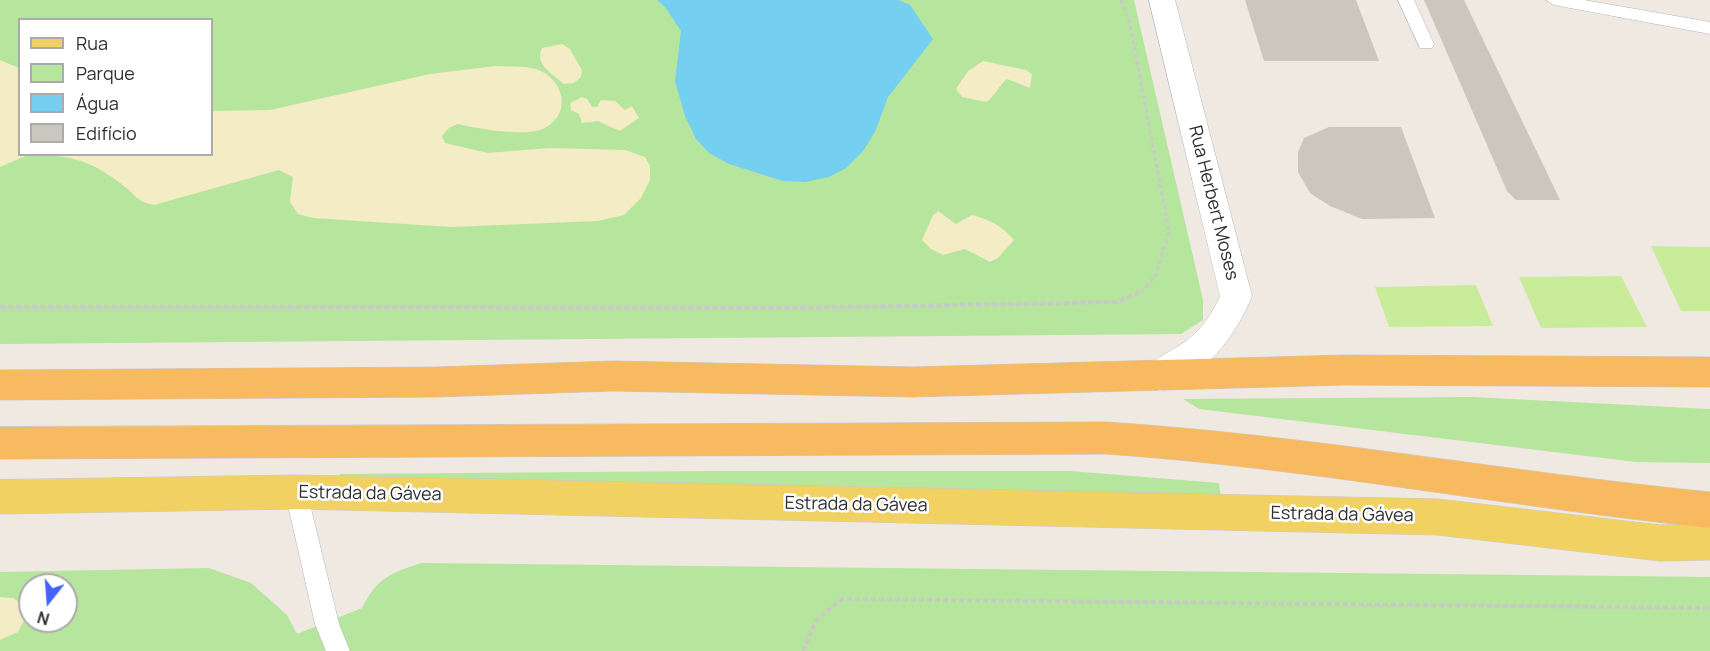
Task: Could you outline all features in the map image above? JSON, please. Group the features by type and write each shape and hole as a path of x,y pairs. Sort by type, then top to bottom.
{"highway":[{"path":"0,385 436,382 612,376 913,382 1344,370 1710,372"},
{"path":"0,443 1106,438 1239,449 1506,486 1710,510"}],"main road":[{"name":"Estrada da Gávea","path":"0,496 296,492 1438,518 1660,543 1710,542"}],"street":[{"name":"Rua Herbert Moses","path":"1160,376 1208,344 1227,322 1236,296 1162,0"}],"lane":[{"path":"1406,0 1426,44"},
{"path":"1554,0 1710,28"},
{"path":"296,492 327,624 338,651"}],"path":[{"path":"0,307 798,308 1116,302 1143,291 1156,275 1169,231 1129,20 1121,0"},
{"path":"803,651 809,628 821,612 842,599 1710,608"}],"green space":[{"path":"0,0 1134,0 1203,300 1203,320 1181,334 0,344"},
{"path":"1651,246 1710,247 1710,311 1681,311"},
{"path":"1621,276 1647,327 1541,328 1519,277"},
{"path":"1476,285 1493,326 1389,327 1375,287"},
{"path":"1471,397 1710,409 1710,463 1636,462 1199,409 1183,399"},
{"path":"1070,471 1219,483 1221,500 336,485 340,474"},
{"path":"422,563 1710,577 1710,651 0,651 0,572 209,568 251,583 287,615 297,634 362,608 379,583 393,574"}],"sand":[{"path":"562,44 570,49 582,70 581,77 574,83 564,84 546,69 541,59 542,48"},
{"path":"0,60 18,68 18,156 26,156 0,167"},
{"path":"983,61 1026,70 1032,74 1030,88 1007,79 986,102 962,97 956,89 968,71"},
{"path":"495,66 541,71 557,86 561,94 560,112 547,127 536,131 518,132 458,124 449,128 442,136 445,143 488,153 549,148 625,150 645,157 650,166 650,180 641,198 624,215 598,221 451,227 313,218 298,214 290,202 293,177 279,170 154,205 140,200 94,166 74,159 52,156 213,156 213,111 270,110 430,74"},
{"path":"582,97 587,99 592,107 597,107 601,100 615,101 625,110 632,106 639,118 620,131 598,121 582,123 579,114 571,110 570,103"},
{"path":"938,211 956,224 972,215 984,219 1000,227 1014,240 998,258 990,262 965,249 943,255 931,249 922,240 933,215"},
{"path":"0,597 13,598 18,601 18,632 0,640"}],"water":[{"path":"657,0 899,0 910,5 933,39 888,97 875,132 863,151 846,168 829,177 805,182 783,181 729,164 709,153 696,139 685,116 675,81 681,31 665,7"}],"building":[{"path":"1245,0 1356,0 1379,61 1264,61"},
{"path":"1424,0 1464,0 1560,200 1516,200 1507,191"},
{"path":"1329,127 1401,127 1435,218 1362,219 1330,206 1310,193 1298,172 1298,152 1304,138"}]}
